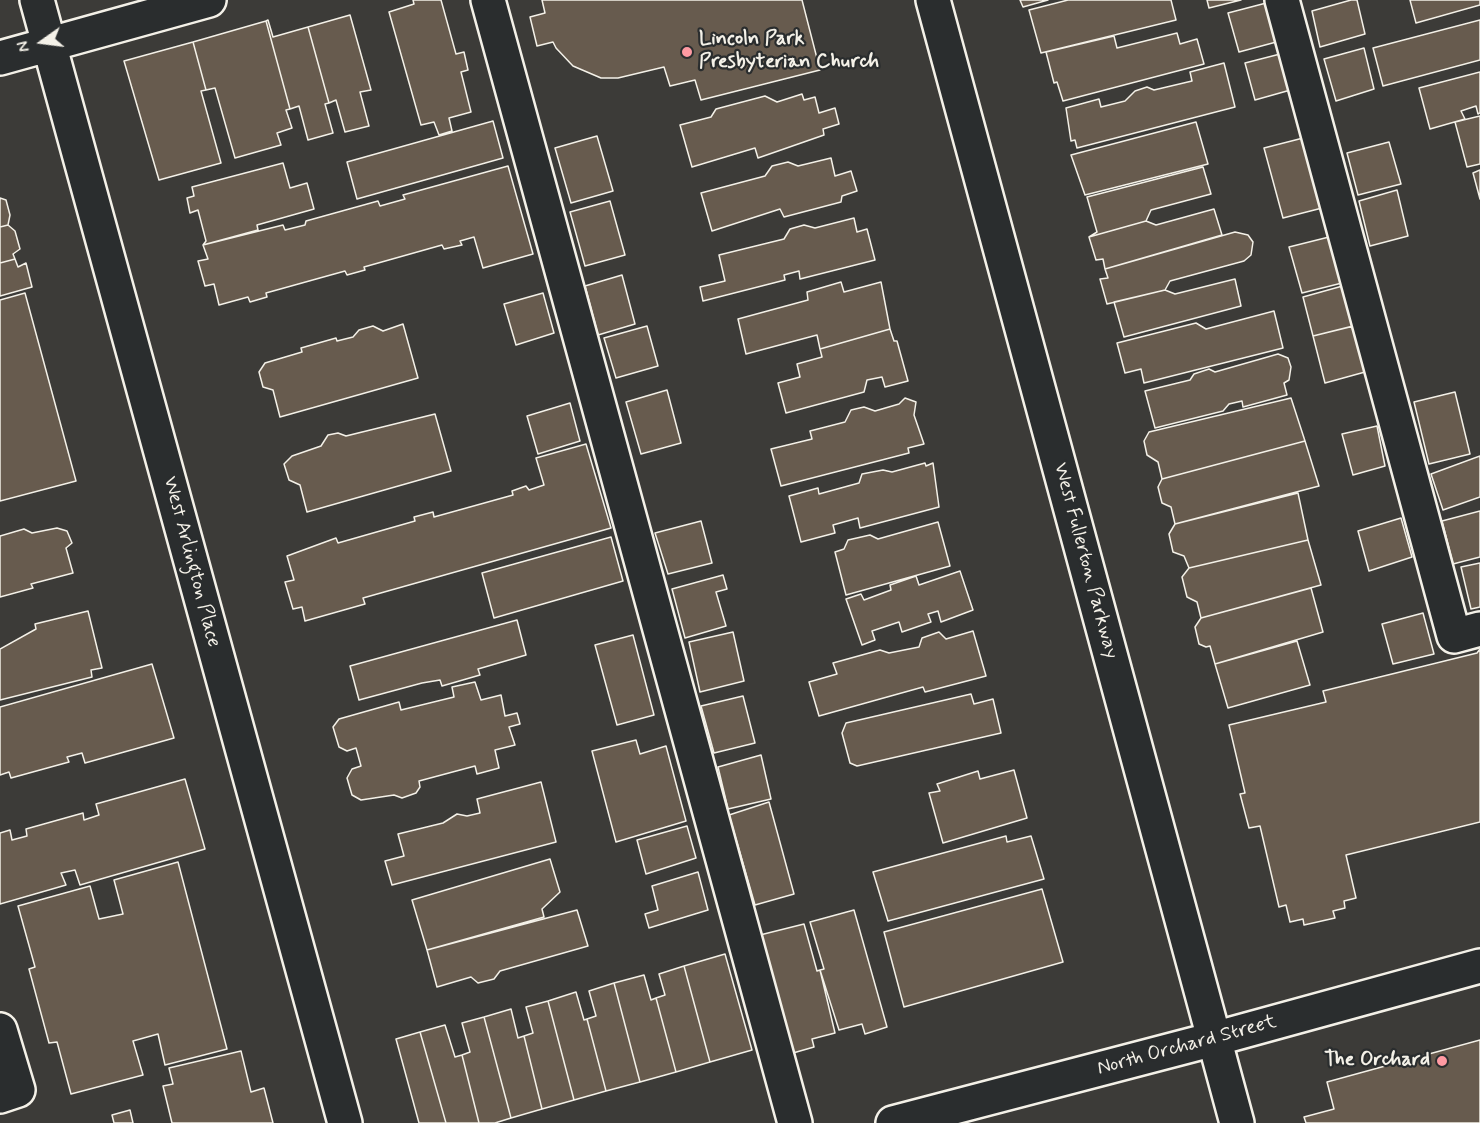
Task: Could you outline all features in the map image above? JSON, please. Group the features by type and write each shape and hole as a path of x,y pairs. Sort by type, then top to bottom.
{"street":[{"name":"West Arlington Place","path":"37,0 345,1123"},
{"path":"0,58 209,0"},
{"path":"488,0 795,1123"},
{"name":"West Fullerton Parkway","path":"933,0 1237,1123"},
{"path":"1289,2 1454,636 1480,629"},
{"name":"North Orchard Street","path":"893,1123 1480,966"},
{"path":"0,1030 18,1090 0,1096"}],"building":[{"path":"413,0 441,0 456,54 464,52 468,70 461,72 471,112 449,118 452,131 439,135 434,122 421,125 389,12 414,4"},
{"name":"Lincoln Park Presbyterian Church","path":"542,0 802,0 820,70 701,100 695,80 670,86 664,67 618,78 601,78 573,66 553,42 537,46 530,17 545,13"},
{"path":"1020,0 1048,0 1023,7"},
{"path":"1068,0 1171,0 1176,20 1041,53 1029,10"},
{"path":"1207,0 1241,0 1209,8"},
{"path":"1357,0 1365,34 1320,47 1312,11"},
{"path":"1410,0 1480,0 1480,5 1416,23"},
{"path":"1270,2 1280,41 1239,52 1228,13"},
{"path":"350,15 371,90 360,92 369,126 345,132 336,100 329,103 308,27"},
{"path":"268,20 273,37 308,27 329,103 325,104 333,133 308,140 299,106 290,109 266,21"},
{"path":"1480,20 1480,60 1383,86 1373,48"},
{"path":"266,21 290,109 286,110 292,128 277,133 281,145 235,158 215,88 206,90 193,42"},
{"path":"1177,33 1180,44 1197,39 1204,64 1063,101 1057,82 1054,83 1046,52 1114,36 1117,48"},
{"path":"193,42 206,90 201,91 221,163 159,180 124,61"},
{"path":"1364,48 1374,89 1336,101 1324,59"},
{"path":"1284,53 1294,89 1255,100 1245,63"},
{"path":"1224,63 1235,107 1077,148 1075,140 1071,141 1066,108 1099,99 1101,107 1125,101 1135,91 1147,87 1154,90 1192,81 1190,72"},
{"path":"1480,72 1480,113 1478,114 1476,106 1461,111 1465,119 1430,129 1419,88"},
{"path":"802,94 804,100 815,97 819,113 835,108 839,124 823,129 824,135 758,158 755,148 692,167 680,125 711,117 716,109 765,96 777,102"},
{"path":"1480,116 1480,164 1467,167 1455,122"},
{"path":"493,121 503,158 357,199 347,162"},
{"path":"1196,122 1208,164 1085,195 1071,155"},
{"path":"597,136 613,191 571,203 555,148"},
{"path":"1307,137 1326,207 1283,218 1264,148"},
{"path":"1389,142 1401,184 1358,195 1347,153"},
{"path":"831,158 835,176 851,171 857,191 842,196 841,202 784,217 780,209 712,231 701,193 765,176 772,166 788,162 798,166"},
{"path":"283,163 290,188 307,183 314,209 257,225 258,230 203,245 206,241 198,210 190,213 187,198 194,196 192,187"},
{"path":"508,166 533,254 483,268 474,237 460,241 462,245 444,249 442,245 364,267 365,270 347,275 345,271 266,293 267,297 250,302 248,297 219,305 214,284 205,286 198,261 208,259 203,245 283,225 285,230 305,225 306,221 378,201 380,206 405,199 403,195"},
{"path":"1203,167 1211,194 1151,210 1146,221 1089,237 1097,232 1087,197"},
{"path":"1480,170 1480,199 1473,173"},
{"path":"1397,190 1408,236 1370,246 1359,201"},
{"path":"0,198 6,200 10,215 8,225 0,227"},
{"path":"610,201 625,255 585,266 570,212"},
{"path":"1214,209 1222,235 1105,269 1103,259 1096,260 1089,237 1146,221 1156,225"},
{"path":"854,218 857,232 867,229 875,260 800,279 799,271 784,275 785,280 703,301 700,287 725,281 719,255 784,239 790,229 804,225 815,228"},
{"path":"8,225 15,231 20,249 13,254 15,259 0,263 0,227"},
{"path":"1235,232 1248,235 1253,242 1251,255 1244,261 1170,281 1165,290 1107,304 1100,279 1108,278 1105,269"},
{"path":"1329,237 1342,283 1302,293 1289,247"},
{"path":"15,259 18,267 26,263 32,287 0,296 0,263"},
{"path":"622,275 635,324 598,335 585,286"},
{"path":"1235,279 1241,306 1124,337 1114,302 1165,290 1175,294"},
{"path":"841,282 844,292 881,282 890,329 820,349 817,335 746,354 738,319 808,300 807,292"},
{"path":"1346,285 1358,325 1313,336 1303,297"},
{"path":"25,293 76,481 0,501 0,300"},
{"path":"543,293 554,333 516,345 504,304"},
{"path":"1274,311 1283,348 1144,383 1141,369 1125,373 1117,343 1196,323 1206,329"},
{"path":"403,324 418,378 280,417 273,390 263,387 259,372 265,363 302,352 301,348 336,338 337,341 353,337 359,330 373,326 383,331"},
{"path":"647,326 658,366 616,378 604,338"},
{"path":"1353,326 1365,372 1325,383 1313,336"},
{"path":"890,329 894,341 897,341 908,381 885,387 882,377 867,380 864,392 786,413 778,383 800,377 797,364 822,357 820,349"},
{"path":"1278,354 1288,358 1291,367 1289,380 1284,383 1287,395 1243,407 1242,401 1229,404 1223,411 1155,428 1145,391 1190,380 1194,374 1209,369 1215,372"},
{"path":"667,390 681,443 641,454 626,402"},
{"path":"1455,392 1470,454 1429,464 1414,402"},
{"path":"905,398 916,402 914,415 924,444 908,448 909,453 781,486 771,449 812,439 810,431 845,422 851,410 864,407 875,411 899,404"},
{"path":"1291,398 1305,441 1162,479 1158,462 1147,455 1144,441 1149,432"},
{"path":"570,403 580,441 538,454 527,416"},
{"path":"435,414 451,471 307,512 300,485 289,480 284,464 292,456 321,446 328,435 338,433 346,436"},
{"path":"1377,426 1385,466 1353,475 1342,434"},
{"path":"1305,441 1319,486 1175,524 1171,507 1162,503 1158,487 1162,479"},
{"path":"586,444 611,528 363,598 365,604 305,621 302,607 293,609 285,582 294,580 287,556 336,538 338,543 415,521 414,517 433,512 434,517 513,495 512,491 526,486 529,490 544,485 536,458"},
{"path":"1480,456 1480,497 1443,510 1431,474"},
{"path":"925,463 926,466 933,463 939,507 860,528 858,518 833,525 835,533 801,542 789,496 818,488 819,494 859,483 862,474 883,470 892,472"},
{"path":"1298,493 1308,540 1189,568 1184,556 1173,552 1169,534 1175,524"},
{"path":"1480,511 1480,557 1453,564 1442,521"},
{"path":"1401,518 1412,557 1369,571 1358,531"},
{"path":"701,521 712,563 668,574 655,533"},
{"path":"938,522 950,566 846,595 835,552 844,549 848,540 870,535 878,539"},
{"path":"57,528 67,531 72,543 66,548 73,573 31,584 33,588 0,597 0,536 24,529 32,533"},
{"path":"611,537 623,581 494,618 482,573"},
{"path":"1308,540 1321,585 1201,618 1197,602 1187,597 1182,577 1189,568"},
{"path":"1480,563 1480,607 1471,609 1461,567"},
{"path":"960,571 973,610 941,622 938,611 928,614 931,622 902,632 899,622 872,631 875,640 862,645 846,599 861,594 864,600 891,590 890,585 916,576 919,585"},
{"path":"723,575 727,589 716,592 726,626 685,638 672,589"},
{"path":"1311,588 1323,632 1215,664 1210,646 1199,644 1195,627 1201,618"},
{"path":"88,611 102,668 91,670 92,677 0,700 0,649 36,629 35,624"},
{"path":"1423,613 1434,654 1393,664 1382,624"},
{"path":"517,620 526,655 478,669 480,675 442,686 440,680 422,683 359,700 350,666"},
{"path":"973,631 986,676 925,692 923,687 819,716 809,682 837,674 833,663 880,650 889,653 919,647 922,638 939,632 946,639"},
{"path":"733,632 744,681 700,692 689,642"},
{"path":"633,635 654,715 617,725 595,645"},
{"path":"1297,641 1310,685 1228,708 1215,664"},
{"path":"1480,649 1480,822 1346,855 1356,898 1344,901 1345,908 1333,911 1335,918 1304,925 1303,919 1290,922 1286,905 1279,907 1260,826 1249,828 1240,794 1245,793 1229,725 1326,702 1323,691 1477,653"},
{"path":"152,664 174,738 85,763 82,753 67,757 69,762 11,778 9,772 0,775 0,707"},
{"path":"475,682 481,700 501,695 505,716 517,713 520,724 509,727 515,745 495,750 499,768 477,774 475,766 419,781 420,787 416,793 402,798 394,795 361,800 352,795 347,778 352,769 361,766 356,748 347,751 339,747 333,727 339,719 399,702 401,710 454,697 452,687"},
{"path":"971,694 974,704 993,699 1001,733 857,766 850,763 842,733 846,723"},
{"path":"743,696 755,743 714,753 701,706"},
{"path":"636,740 640,754 666,746 686,821 616,842 592,751"},
{"path":"761,755 771,799 728,809 718,767"},
{"path":"1014,770 1027,818 943,843 929,793 940,791 937,784 978,771 980,779"},
{"path":"185,779 205,849 80,885 75,870 61,873 66,885 0,904 0,833 10,830 12,840 27,836 26,829 83,813 84,820 99,815 96,804"},
{"path":"541,782 556,842 392,885 385,861 404,856 398,834 443,823 457,814 467,816 480,813 477,799"},
{"path":"769,802 794,894 755,905 729,815"},
{"path":"687,826 696,858 646,874 637,840"},
{"path":"1006,836 1007,842 1031,836 1044,879 888,921 873,872"},
{"path":"550,859 560,892 542,909 544,917 427,950 412,900"},
{"path":"178,862 227,1049 165,1065 158,1034 133,1041 143,1075 71,1094 57,1042 49,1043 29,969 35,967 18,906 90,886 99,919 123,914 114,880"},
{"path":"698,872 708,910 649,928 645,914 658,910 652,886"},
{"path":"1042,889 1063,962 904,1007 884,932"},
{"path":"577,910 588,946 500,971 494,979 478,983 471,977 437,987 427,950"},
{"path":"854,910 887,1027 865,1034 862,1024 839,1030 820,970 824,969 810,922"},
{"path":"804,924 817,971 820,970 835,1033 812,1039 814,1047 793,1053 760,935"},
{"path":"725,954 752,1050 710,1062 684,966"},
{"path":"684,966 710,1062 676,1072 656,998 665,995 659,974"},
{"path":"644,975 651,1000 656,998 676,1072 640,1082 614,983"},
{"path":"614,983 640,1082 606,1091 587,1019 596,1016 589,991"},
{"path":"576,992 584,1020 587,1019 606,1091 574,1100 548,1001"},
{"path":"548,1001 574,1100 542,1109 524,1036 533,1033 526,1007"},
{"path":"511,1009 518,1038 524,1036 542,1109 511,1118 484,1017"},
{"path":"484,1017 511,1118 495,1123 479,1123 462,1055 470,1052 462,1023"},
{"path":"445,1025 455,1057 462,1055 479,1123 446,1123 420,1032"},
{"path":"420,1032 446,1123 419,1123 396,1039"},
{"name":"The Orchard","path":"1480,1040 1480,1123 1306,1123 1304,1117 1334,1109 1327,1082"},
{"path":"241,1051 251,1092 264,1088 273,1123 172,1123 163,1086 173,1084 169,1068"},
{"path":"130,1110 133,1123 114,1123 112,1115"}],"place":[{"name":"Lincoln Park Presbyterian Church","path":"687,52"},
{"name":"The Orchard","path":"1442,1061"}]}
